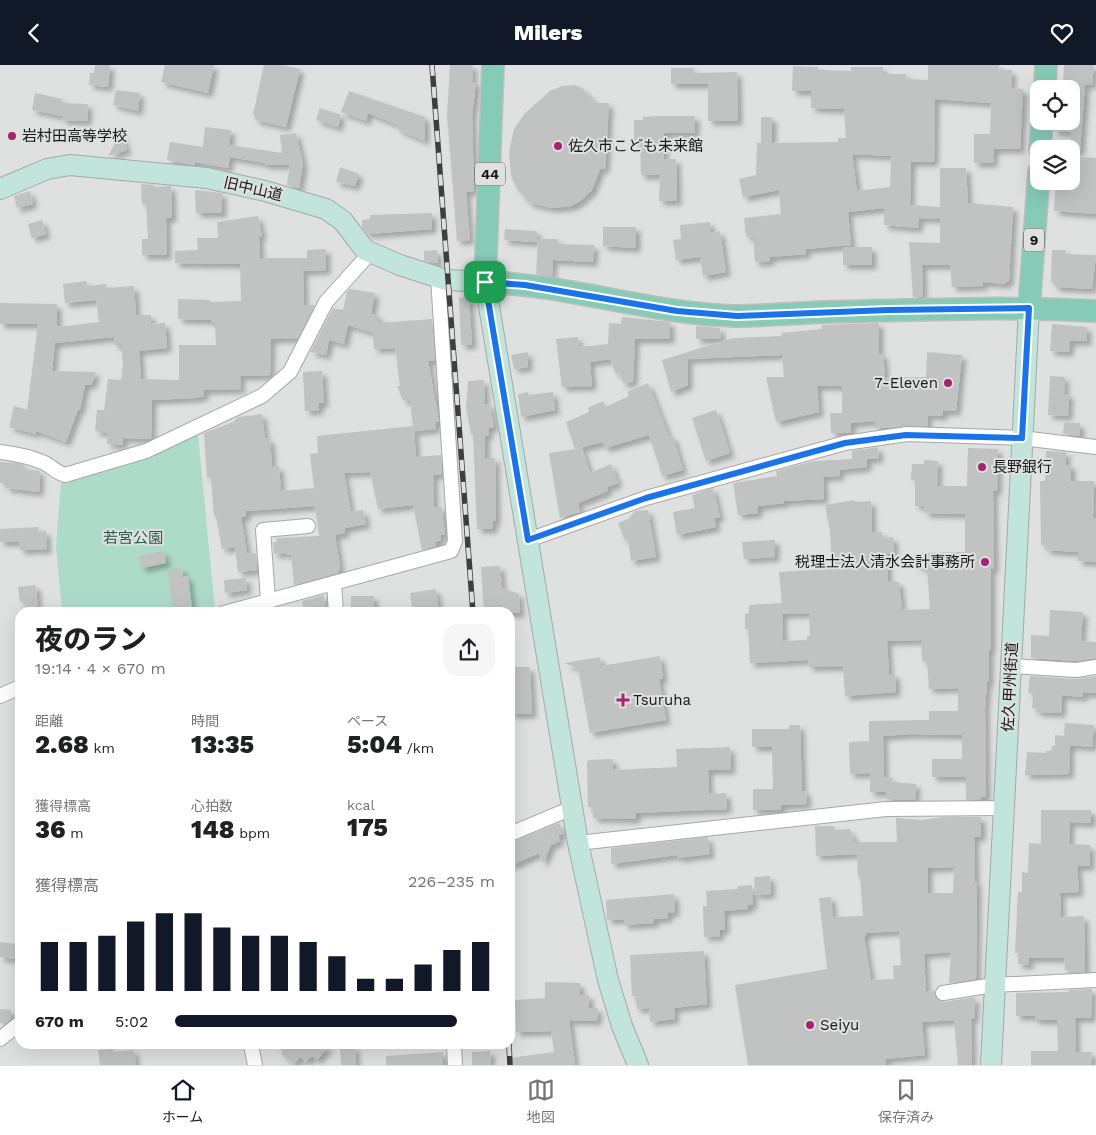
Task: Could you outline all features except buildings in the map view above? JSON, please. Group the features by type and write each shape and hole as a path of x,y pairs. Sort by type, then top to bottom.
{"main road":[{"name":"44","path":"485,282 493,65"},
{"path":"1045,80 1046,65"},
{"name":"旧中山道","path":"0,189 47,169 70,165 207,178 265,191 326,209 343,221 361,245 370,253 438,277 485,282"},
{"name":"9","path":"1029,308 1038,190"},
{"path":"638,1065 622,1026 608,980 578,843 485,282 525,285 677,311 737,316 888,310 1029,308 1096,311"},
{"name":"佐久甲州街道","path":"991,1065 1029,308"}],"street":[{"path":"0,452 22,455 65,475 146,451 262,396 290,372 326,302 370,253"},
{"path":"256,607 268,600 451,551 454,541 438,277"},
{"path":"528,540 646,498 845,443 906,435 1022,438 1096,447"},
{"path":"268,600 263,530 308,526"},
{"path":"334,583 336,607"},
{"path":"1010,666 1076,669 1096,667"},
{"path":"0,696 15,689"},
{"path":"515,832 572,808"},
{"path":"578,843 886,809 1004,809"},
{"path":"943,993 994,985 1096,980"},
{"path":"0,1039 15,1027"},
{"path":"252,1049 255,1065"},
{"path":"454,1049 455,1065"}],"green space":[{"name":"若宮公園","path":"198,434 215,607 62,607 56,546 61,483"}],"railway":[{"path":"432,65 473,607"},
{"path":"509,1049 510,1065"}],"place":[{"name":"岩村田高等学校","path":"12,136"},
{"name":"佐久市こども未来館","path":"558,146"},
{"name":"7-Eleven","path":"948,383"},
{"name":"長野銀行","path":"982,467"},
{"name":"税理士法人清水会計事務所","path":"985,562"},
{"name":"Tsuruha","path":"623,700"},
{"name":"Seiyu","path":"810,1025"}],"route":[{"path":"485,282 525,285 691,313 737,316 888,310 1029,308 1022,438 906,435 845,443 646,498 528,540 485,282"}]}
